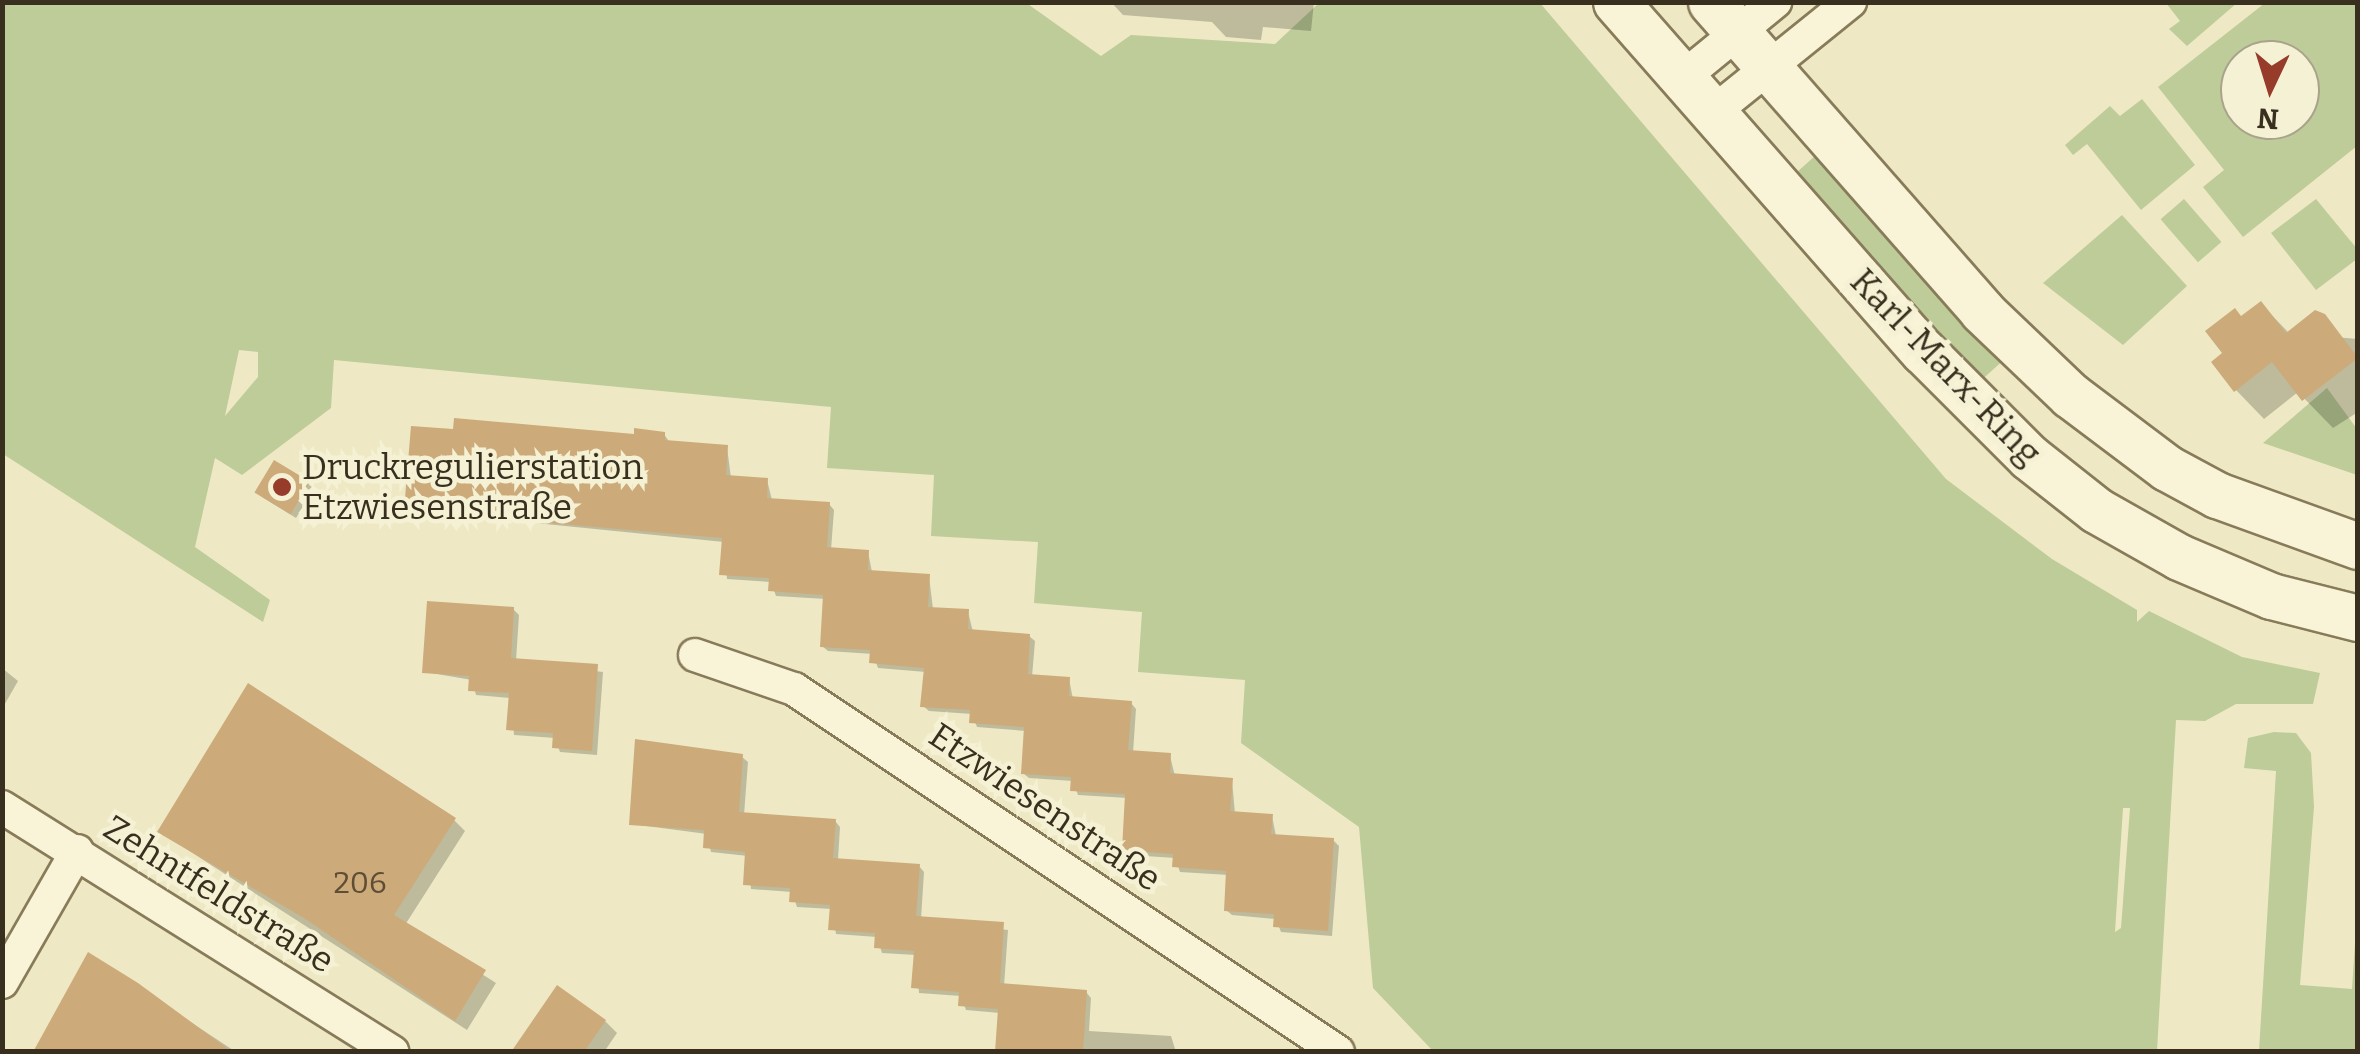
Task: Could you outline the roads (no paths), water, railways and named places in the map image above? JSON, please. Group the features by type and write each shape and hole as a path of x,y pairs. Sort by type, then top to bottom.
{"main road":[{"name":"Karl-Marx-Ring","path":"1616,2 1923,351 2029,457 2096,510 2178,557 2256,590 2358,618"},
{"name":"Karl-Marx-Ring","path":"1724,18 1982,311 2109,427 2217,495 2358,546"}],"street":[{"path":"1681,79 1724,18 1775,2"},
{"path":"1711,114 1770,71 1850,2"},
{"name":"Etzwiesenstraße","path":"695,655 794,689 1338,1052"},
{"name":"Zehntfeldstraße","path":"2,806 392,1052"},
{"path":"2,982 78,851"}],"place":[{"name":"Druckregulierstation Etzwiesenstraße","path":"282,487"}]}
